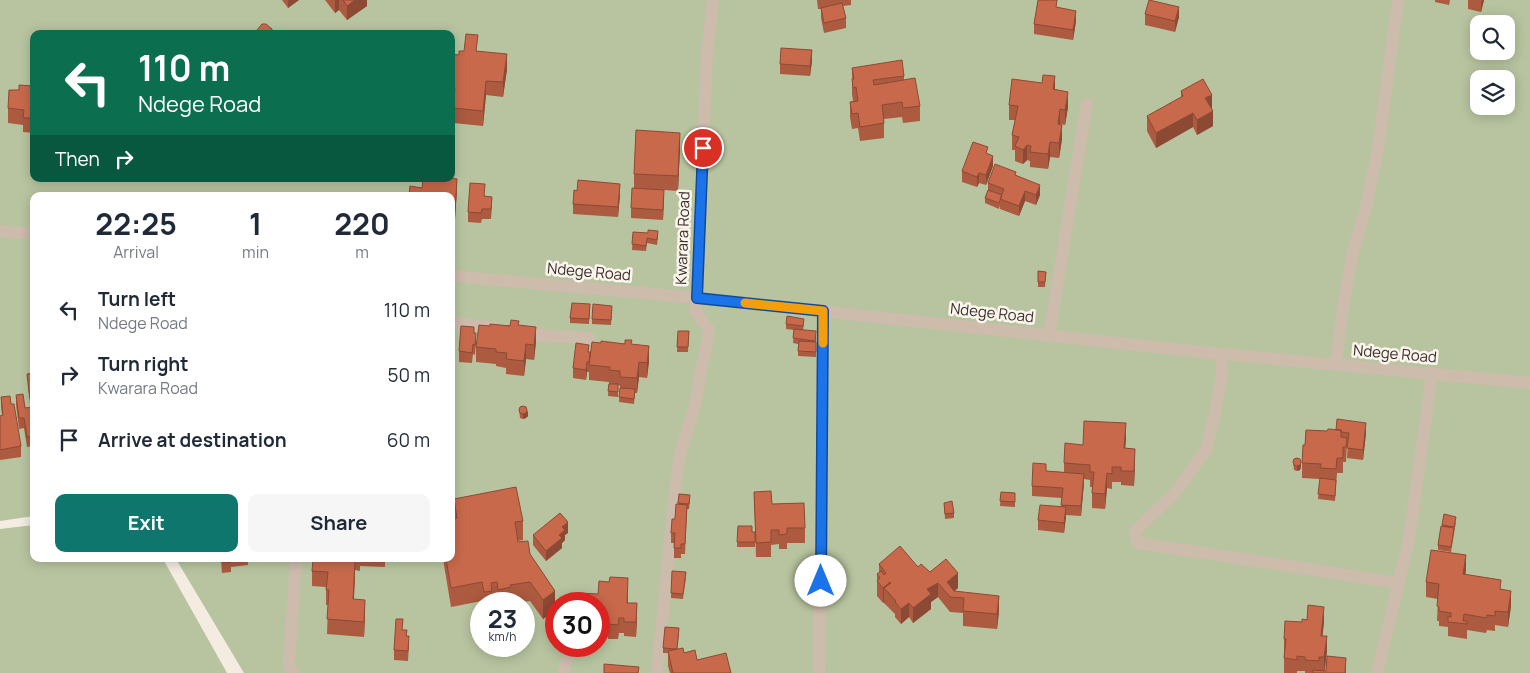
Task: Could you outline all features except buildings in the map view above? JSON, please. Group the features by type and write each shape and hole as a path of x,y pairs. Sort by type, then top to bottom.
{"street":[{"name":"Kwarara Road","path":"657,673 678,465 698,392 708,330 695,310 707,53 713,0"},
{"path":"1336,364 1343,306 1353,252 1366,207 1378,149 1398,0"},
{"path":"1049,335 1087,104"},
{"path":"0,231 30,234"},
{"name":"Ndege Road","path":"455,276 697,298 1221,354 1530,383"},
{"path":"820,673 823,311"},
{"path":"455,323 549,336 590,338"},
{"path":"1221,354 1222,375 1206,450 1175,493 1135,530 1138,544 1399,583"},
{"path":"1377,673 1409,540 1432,374"},
{"path":"292,673 289,664 296,562"},
{"path":"563,673 567,659"}],"green space":[{"path":"0,0 1530,0 1530,673 244,673 178,562 455,562 455,192 30,192 30,517 0,521"},
{"path":"30,525 30,562 165,562 227,673 0,673 0,529"}],"slow traffic":[{"path":"745,303 823,311 823,343"}],"route":[{"path":"703,148 697,298 823,311 821,581"}]}
